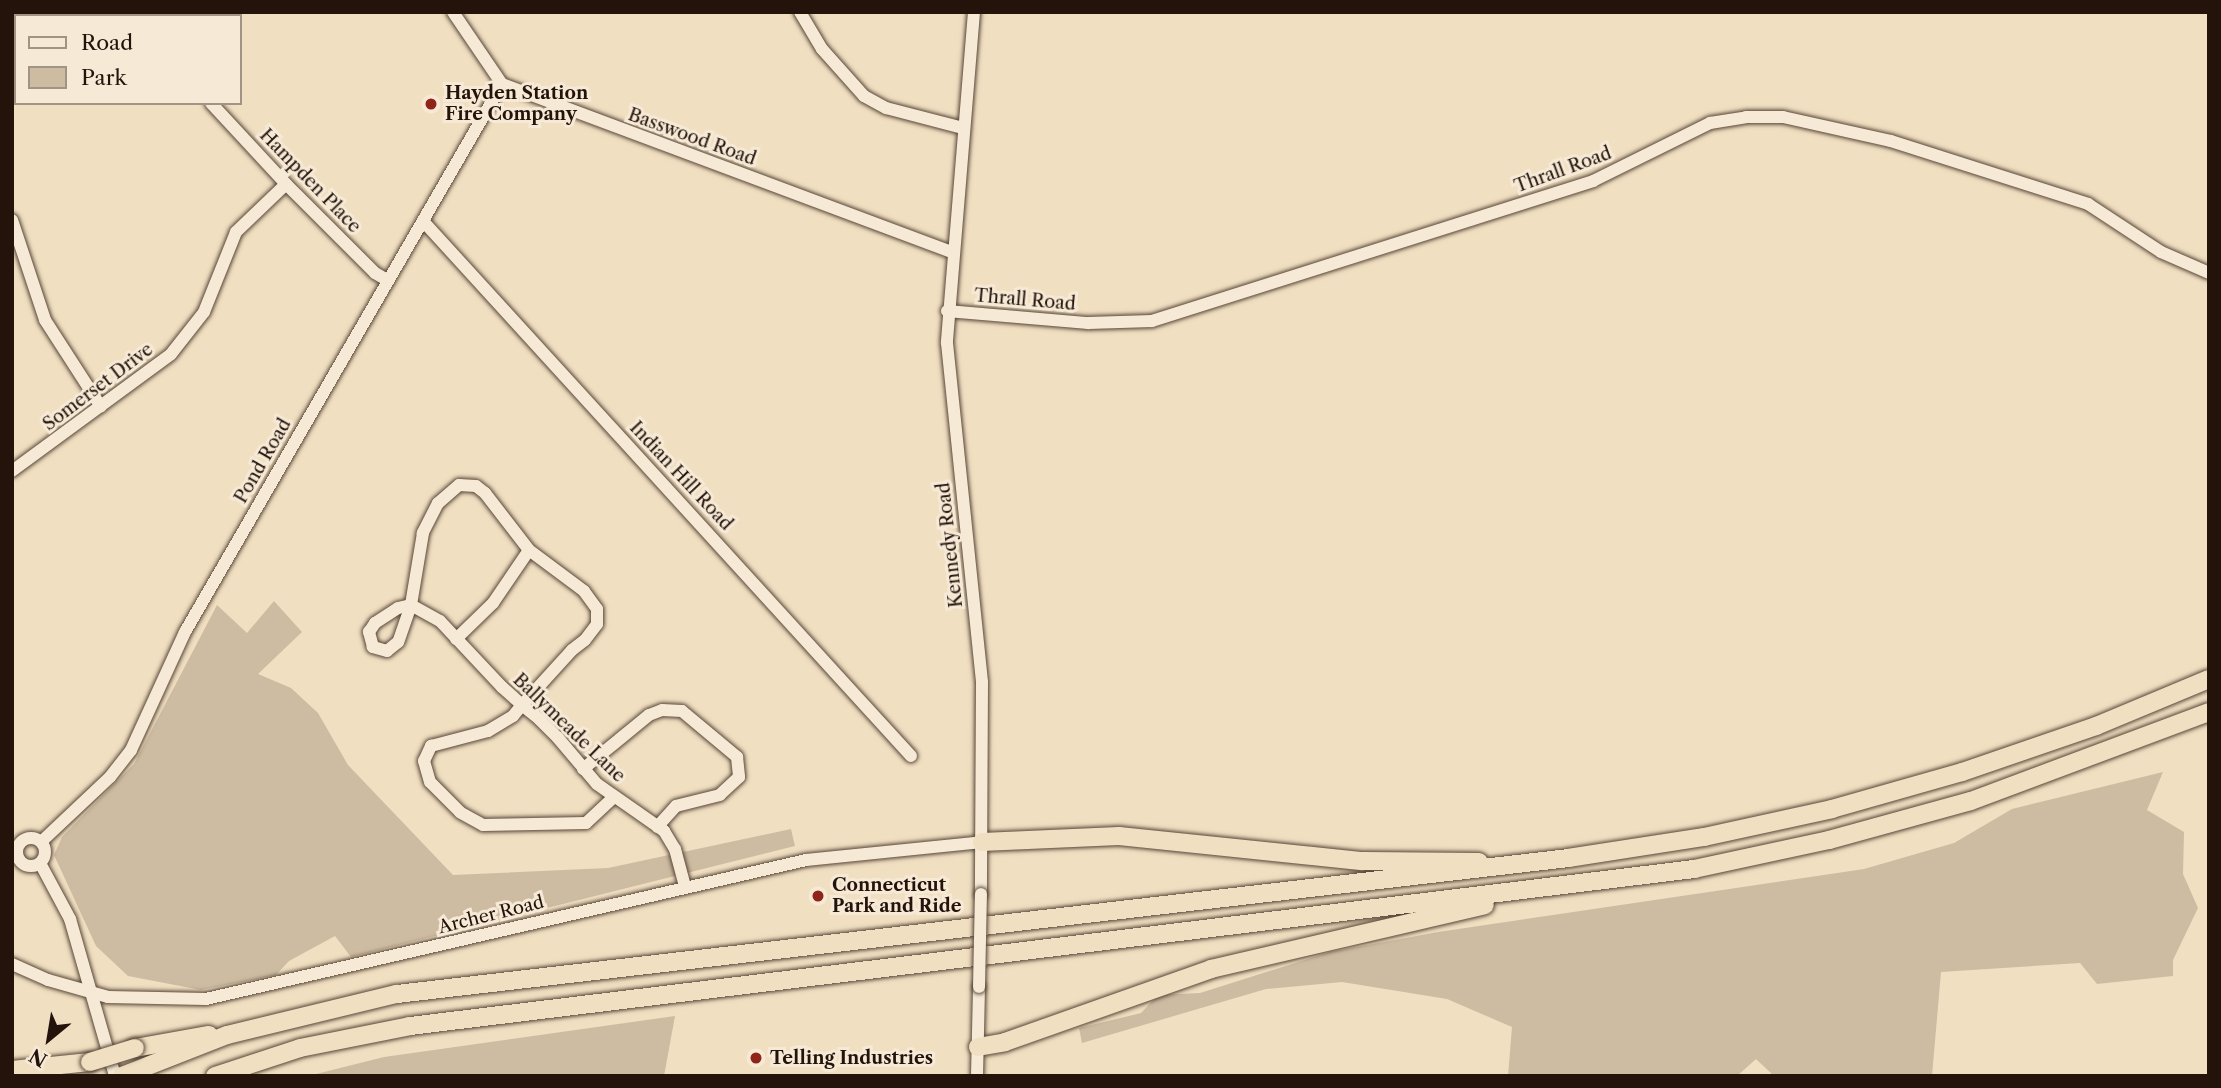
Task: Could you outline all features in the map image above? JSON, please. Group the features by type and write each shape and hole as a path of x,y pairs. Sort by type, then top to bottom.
{"highway":[{"path":"122,1076 227,1035 397,994 1496,866 1704,837 1865,800 2038,747 2209,679"},
{"path":"215,1076 325,1042 423,1024 1500,896 1664,874 1858,833 2031,781 2209,712"},
{"path":"982,842 1126,837 1363,861 1455,858 1496,866"},
{"path":"978,1047 1005,1042 1211,968 1363,930 1471,911 1500,896"},
{"path":"12,1070 90,1062 187,1036 227,1035"}],"street":[{"path":"453,12 502,84"},
{"path":"800,12 822,49 864,96 886,108 963,128"},
{"name":"Kennedy Road","path":"974,12 947,311 950,383 982,682 977,1076"},
{"name":"Pond Road","path":"41,842 110,776 131,750 185,632 502,84"},
{"name":"Basswood Road","path":"502,84 952,252"},
{"name":"Hampden Place","path":"213,105 286,184 375,273 387,280"},
{"name":"Thrall Road","path":"947,311 1088,323 1152,321 1593,181 1710,123 1746,117 1783,117 1891,141 2088,204 2161,252 2209,273"},
{"name":"Somerset Drive","path":"12,471 156,368 193,331 236,232 286,184"},
{"path":"12,220 45,320 101,407"},
{"name":"Indian Hill Road","path":"423,221 911,756"},
{"name":"Ballymeade Lane","path":"529,551 485,493 476,486 459,485 438,503 423,533 411,605 440,621 558,738 583,769 614,797 657,827 676,849 685,887"},
{"path":"456,639 493,603 529,551 584,591 597,609 597,624 522,705 488,731 431,746 425,754 425,770 443,797 483,825 562,826 586,823 614,797"},
{"path":"583,769 649,715 662,709 682,711 737,757 739,777 720,796 676,806 657,827"},
{"path":"17,837 41,842 45,852 40,863 30,866 20,861 16,851 17,837"},
{"name":"Archer Road","path":"12,964 91,993 161,1002 221,997 685,887 830,856 982,842"},
{"path":"40,863 70,919 115,1076"}],"green space":[{"path":"274,601 302,632 258,674 291,688 318,713 348,765 453,875 608,868 791,829 795,846 351,957 335,936 289,961 276,975 201,990 128,976 96,946 54,855 62,837 134,764 217,605 247,633"},
{"path":"2163,772 2147,810 2184,832 2183,874 2198,908 2173,960 2173,976 2097,984 2080,963 1941,972 1932,1076 1774,1076 1756,1059 1737,1076 1508,1076 1512,1027 1447,999 1342,982 1266,989 1082,1043 1079,1028 1141,1013 1158,995 1200,993 1330,952 1438,932 1864,869 1954,843 2012,809"},
{"path":"675,1016 664,1076 308,1076 384,1057"}],"place":[{"name":"Hayden Station Fire Company","path":"431,104"},
{"name":"Connecticut Park and Ride","path":"818,896"},
{"name":"Telling Industries","path":"756,1058"}]}
